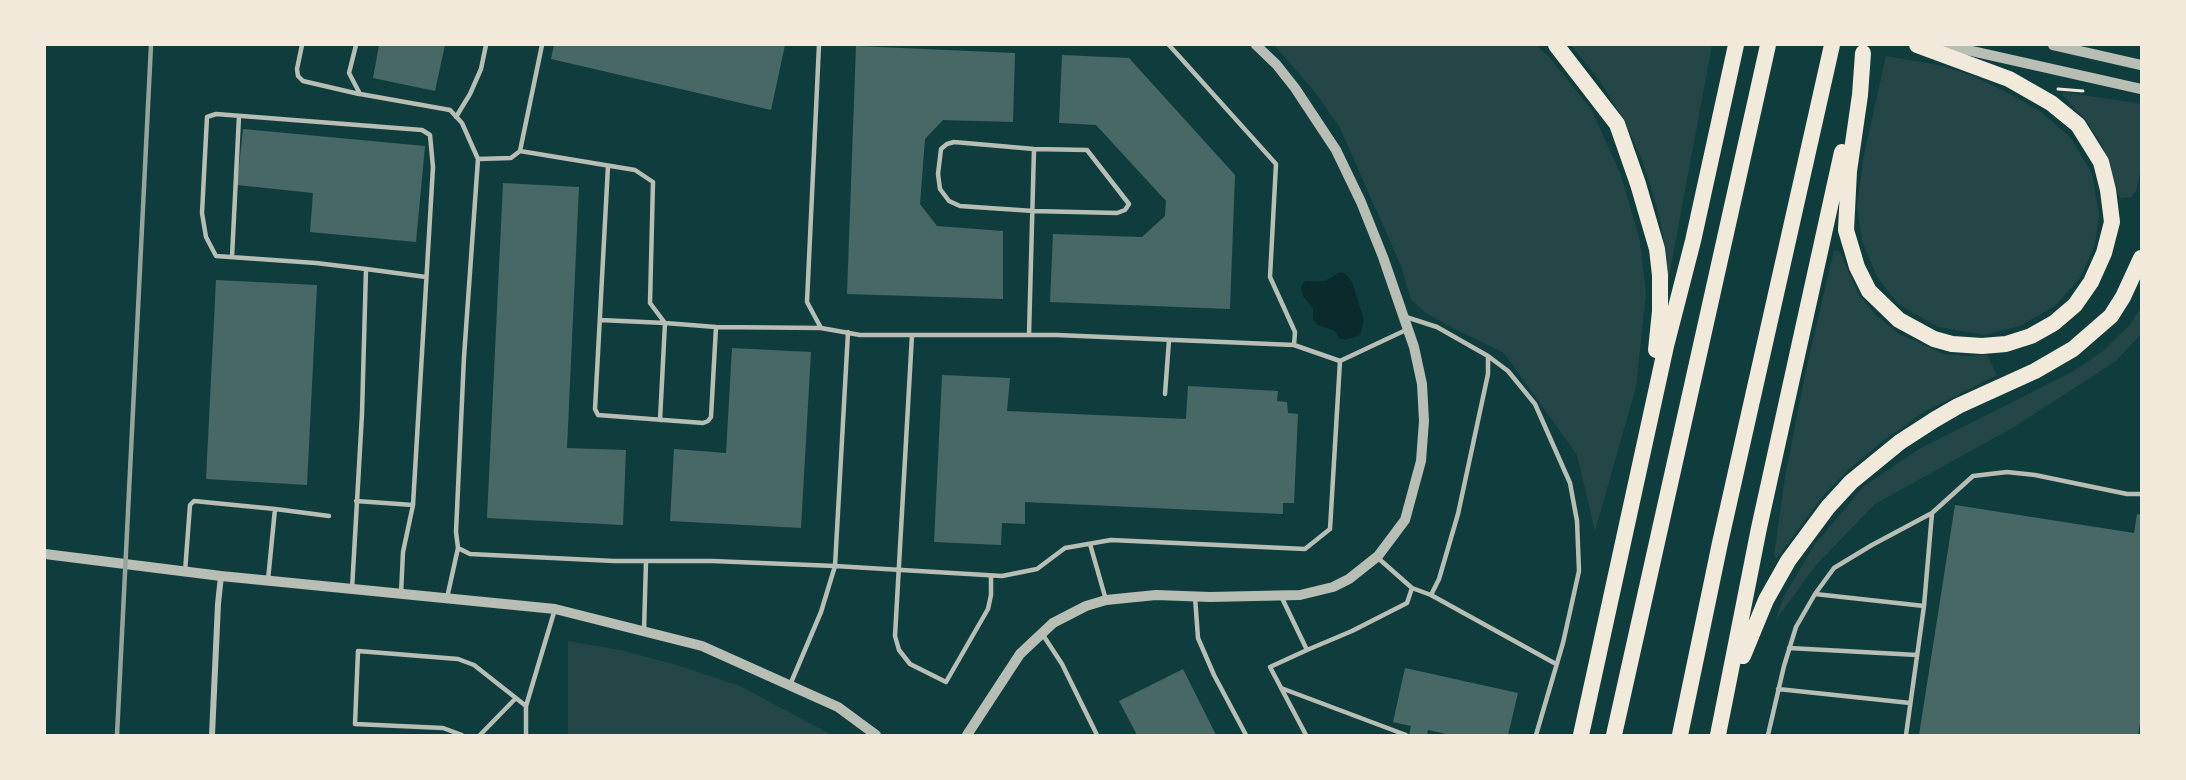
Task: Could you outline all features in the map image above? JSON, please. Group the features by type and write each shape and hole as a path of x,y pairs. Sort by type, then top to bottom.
{"highway":[{"path":"1556,45 1617,124 1657,249 1660,311 1651,403 1642,461"},
{"path":"1581,735 1736,45"},
{"path":"1614,735 1768,45"},
{"path":"1680,735 1720,543 1832,45"},
{"path":"1864,49 1846,206 1846,230 1857,267 1869,291 1899,320 1934,339 1952,344 1982,346 2006,344 2031,336 2054,323 2075,305 2091,282 2104,254 2112,222 2108,190 2101,162 2078,125 2037,94 1942,49 1917,45"},
{"path":"1718,735 1759,528 1864,49"},
{"path":"1723,735 1743,655 1758,618 1788,561 1828,507 1873,462 1900,442 1958,406 2035,371 2073,349 2111,315 2123,297 2139,262 2141,243"},
{"path":"1570,735 1610,605"}],"street":[{"path":"967,735 1020,654 1042,633 1066,616 1086,606 1106,600 1156,595 1281,596 1300,595 1333,587 1348,579 1376,557 1405,520 1421,461 1424,421 1422,384 1414,347 1379,246 1336,150 1295,88 1276,64 1256,45"},
{"path":"2053,45 2141,65"},
{"path":"1942,49 2141,89"},
{"path":"45,546 57,555"},
{"path":"45,556 57,555 221,576 555,609 702,646 838,707 876,735"},
{"path":"212,735 221,576"}],"lane":[{"path":"302,45 297,69 298,76 303,81 450,110 462,123 478,159 464,357 456,532 458,548 447,599"},
{"path":"356,45 349,73 360,94"},
{"path":"456,117 481,69 486,45"},
{"path":"520,152 542,45"},
{"path":"819,45 807,302 820,328"},
{"path":"1169,45 1276,164 1270,277 1295,332 1294,345"},
{"path":"401,594 403,552 413,505 433,167 430,135 422,130 216,114 207,117 202,213 207,237 216,256 316,263 426,277"},
{"path":"232,257 238,116"},
{"path":"954,142 1034,149 1087,150 1129,204 1125,210 1118,213 1033,211 960,206 949,201 940,189 938,174 941,149 954,142"},
{"path":"1029,335 1034,149"},
{"path":"478,159 511,158 520,152 635,170 653,182 650,303 665,323 660,420"},
{"path":"608,166 595,409 598,415 703,423 711,417 716,327"},
{"path":"352,589 363,403 366,269"},
{"path":"1404,316 1437,327 1488,356 1508,371 1535,404 1570,483 1577,521 1579,572 1557,664 1536,735"},
{"path":"600,320 716,327 820,328 860,335 1029,335 1294,345 1340,362 1408,328"},
{"path":"790,685 821,612 835,566 848,332"},
{"path":"912,335 895,636 899,650 910,664 946,682 988,609 991,576"},
{"path":"1165,394 1169,340"},
{"path":"1431,595 1439,579 1458,514 1488,374 1488,356"},
{"path":"458,548 470,554 835,566 991,576 1037,569 1065,548 1111,540 1305,549 1330,529 1340,362"},
{"path":"1768,735 1778,689 1796,627 1815,594 1834,568 1932,513 1973,476 2007,472 2035,475 2127,494 2141,494"},
{"path":"185,572 190,505 194,501 329,516"},
{"path":"357,501 413,505"},
{"path":"268,581 275,509"},
{"path":"1906,735 1924,606 1932,513"},
{"path":"1090,544 1106,600"},
{"path":"1376,557 1412,588 1431,595 1557,664"},
{"path":"644,632 646,561"},
{"path":"1306,735 1270,667 1352,631 1407,603 1412,588"},
{"path":"1815,594 1924,606"},
{"path":"1281,596 1307,650"},
{"path":"1195,597 1198,638 1214,675 1246,735"},
{"path":"526,735 526,706 555,609"},
{"path":"1042,633 1062,664 1097,735"},
{"path":"1789,648 1917,655"},
{"path":"462,735 443,728 355,724 358,651 458,658 474,665 526,706"},
{"path":"1281,688 1406,735"},
{"path":"1778,689 1910,703"},
{"path":"480,735 516,698"}],"shaded area":[{"path":"1274,45 1536,45 1549,57 1591,109 1621,175 1640,241 1646,293 1636,387 1595,531 1577,455 1504,353 1426,313 1411,300 1401,266 1340,128 1315,92"},
{"path":"1571,45 1712,45 1668,282 1666,251 1657,207 1642,160 1625,122 1600,81"},
{"path":"1886,56 1938,65 1971,75 2041,112 2071,138 2092,174 2099,214 2095,245 2080,278 2055,306 2020,326 1984,335 1938,327 1898,304 1877,277 1862,241 1857,206 1863,159"},
{"path":"2063,92 2141,104 2141,168 2136,191 2131,197 2120,198 2102,145 2086,120 2063,96"},
{"path":"1834,250 1840,252 1858,294 1876,315 1899,334 1944,354 1987,355 1997,375 1924,412 1880,443 1848,470 1823,496 1777,558 1774,556 1785,477 1806,370"},
{"path":"1340,272 1346,274 1352,282 1364,320 1360,335 1345,340 1339,338 1335,331 1318,325 1313,319 1313,308 1303,296 1301,287 1305,281 1325,281"},
{"path":"2141,308 2141,334 2116,361 2014,427 1875,504 1816,565 1775,621 1784,596 1815,544 1864,486 1919,449 2072,372 2103,351 2129,326"},
{"path":"568,641 620,650 677,665 740,686 832,735 568,735"}],"building":[{"path":"379,45 445,45 435,91 373,78"},
{"path":"554,45 785,45 771,110 551,59"},
{"path":"856,46 1015,53 1013,122 943,120 925,139 920,204 937,226 1003,231 1003,299 847,294"},
{"path":"1062,55 1129,58 1235,175 1230,309 1050,302 1053,234 1142,237 1165,216 1166,201 1096,125 1059,123"},
{"path":"243,129 425,146 416,242 310,232 313,193 237,185"},
{"path":"503,183 579,187 567,448 626,450 623,525 487,518"},
{"path":"216,280 317,285 307,485 206,479"},
{"path":"732,348 811,352 801,528 670,521 674,449 726,453"},
{"path":"942,375 1010,378 1007,411 1186,419 1188,386 1278,391 1277,401 1287,402 1288,413 1298,414 1294,503 1283,503 1283,514 1025,502 1025,524 1002,523 1001,545 934,542"},
{"path":"1955,505 2134,533 2137,514 2141,515 2141,717 2138,735 1919,735"},
{"path":"1405,668 1518,693 1508,735 1451,735 1428,730 1427,735 1409,735 1411,726 1393,722"},
{"path":"1183,669 1216,735 1137,735 1119,701"}],"railway":[{"path":"117,735 151,45"}]}
